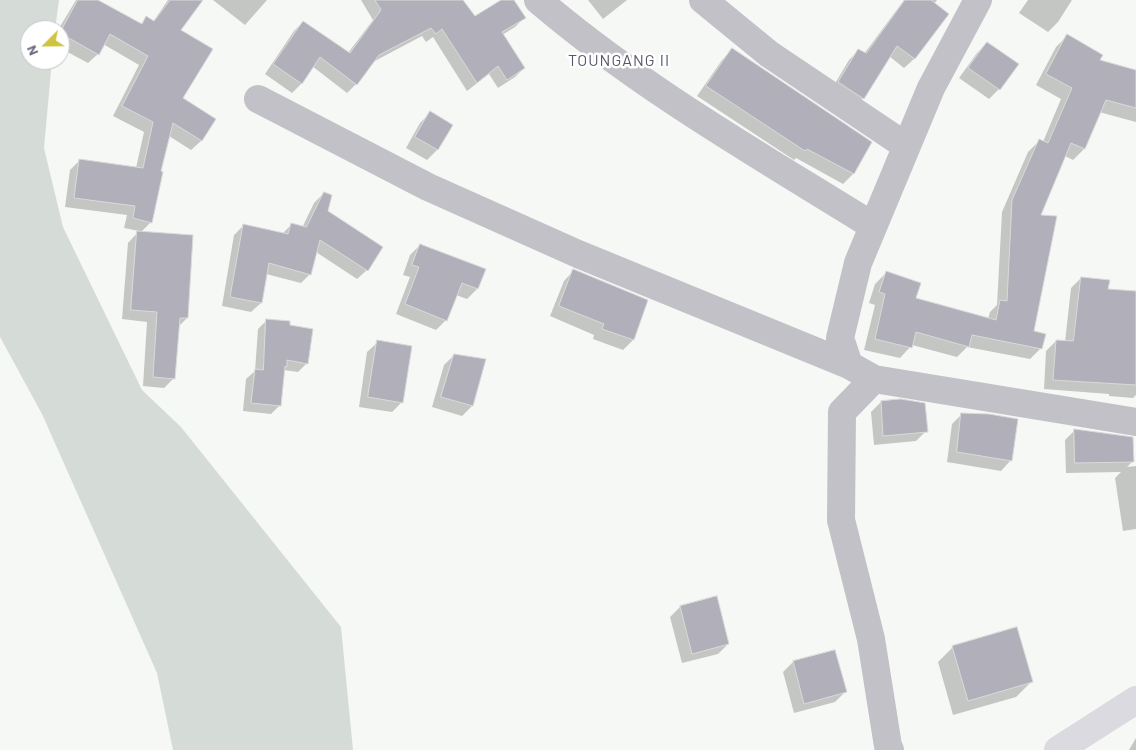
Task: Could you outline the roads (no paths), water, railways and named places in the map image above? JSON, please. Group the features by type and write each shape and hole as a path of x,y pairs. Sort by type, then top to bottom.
{"street":[{"path":"538,0 570,27 652,88 873,226"},
{"path":"704,0 769,54 906,146"},
{"path":"849,365 840,338 858,263 931,88 978,0"},
{"path":"258,98 428,187 578,254 849,365 874,379 1136,422"},
{"path":"874,379 842,412 841,520 871,639 890,750"},
{"path":"1058,750 1136,700"}],"district":[{"name":"TOUNGANG II","path":"619,61"}]}
